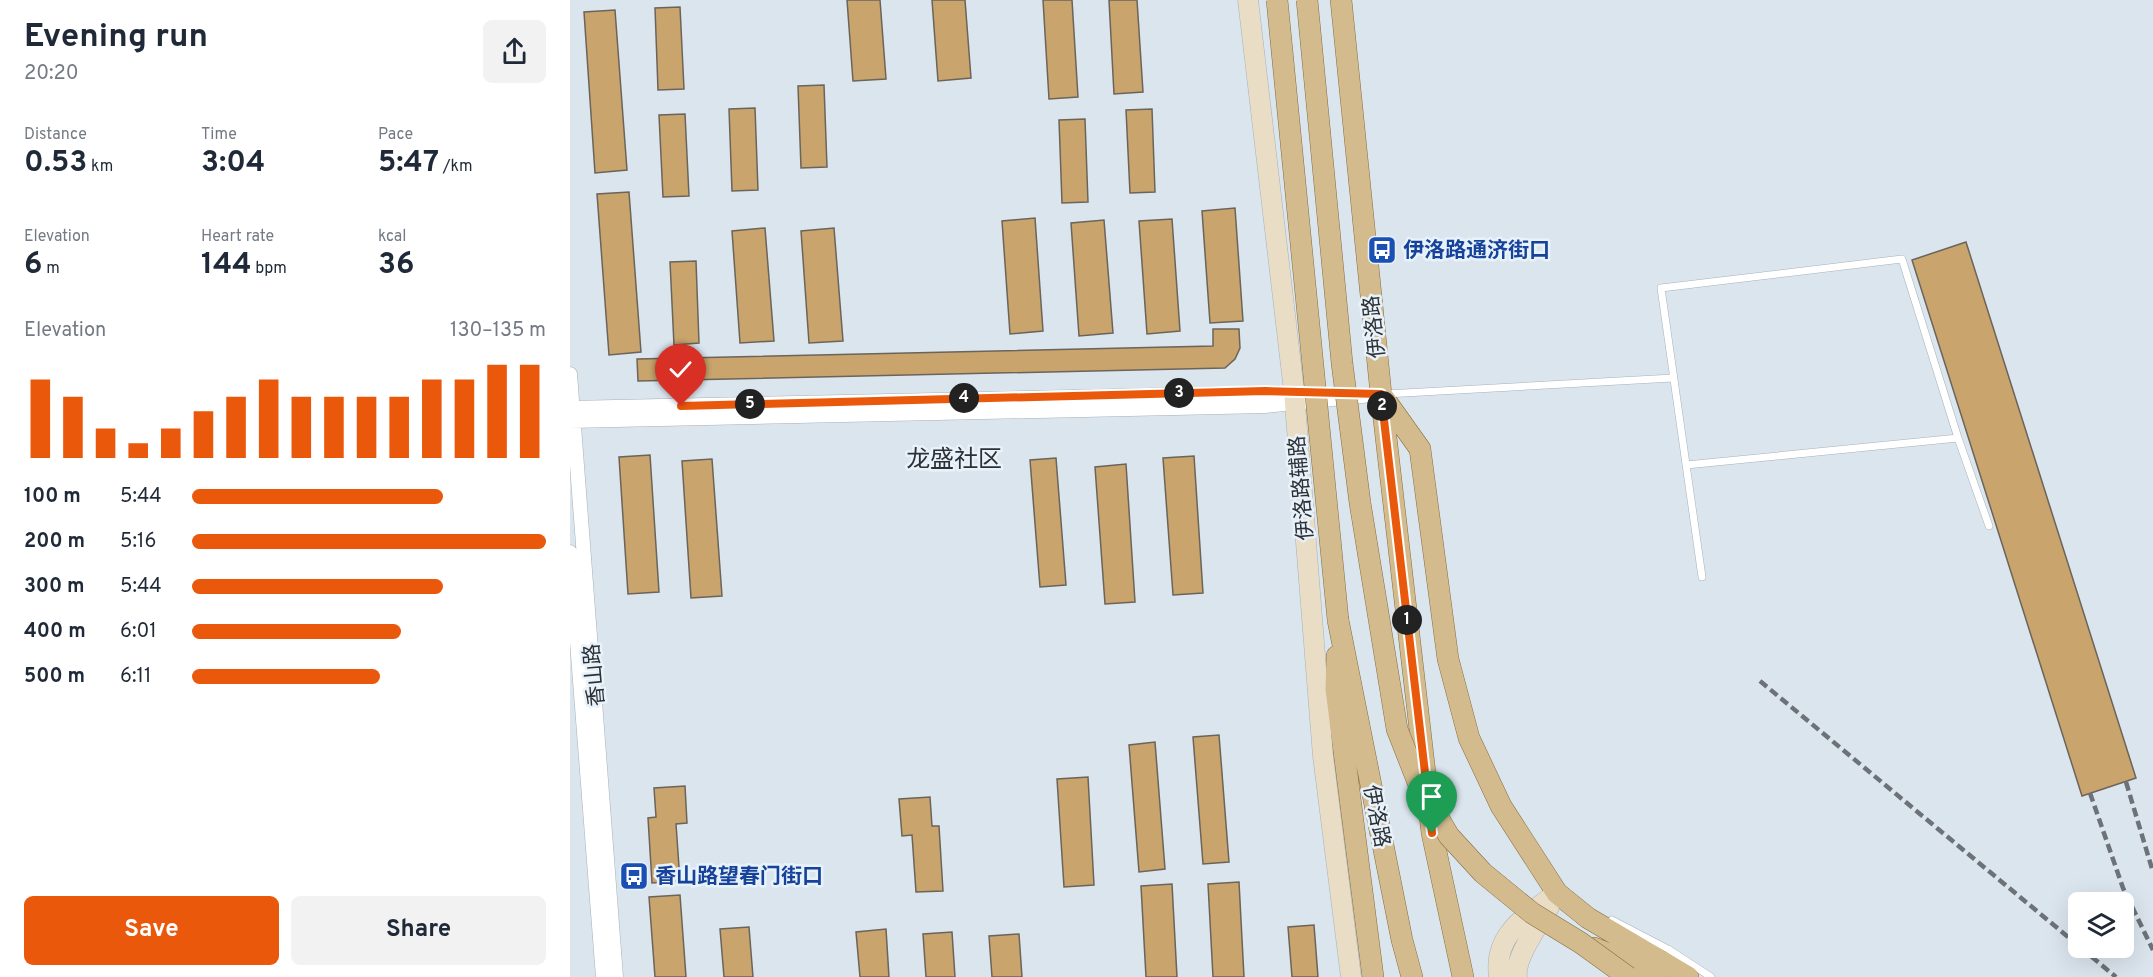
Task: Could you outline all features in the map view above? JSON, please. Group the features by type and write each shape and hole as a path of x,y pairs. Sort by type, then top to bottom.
{"main road":[{"name":"伊洛路辅路","path":"1248,0 1294,397 1323,756 1351,977"},
{"path":"1277,0 1338,620 1336,689 1373,977"},
{"path":"1307,0 1342,363 1360,503 1396,729 1419,785 1449,836 1483,873 1532,913 1628,977"},
{"name":"伊洛路","path":"1341,0 1381,394 1432,833 1462,977"},
{"path":"1381,394 1420,449 1448,658 1469,738 1501,806 1557,893 1588,918 1688,977"},
{"name":"伊洛路","path":"1338,620 1402,940 1412,977"},
{"path":"1499,977 1498,957 1514,926 1557,893"},
{"path":"1517,977 1516,972 1523,953 1557,893"},
{"path":"1581,944 1628,962 1656,977"}],"street":[{"name":"香山路","path":"570,374 571,415 597,705 616,977"},
{"path":"571,415 1381,394"},
{"name":"香山路","path":"570,552 576,706 603,977"}],"lane":[{"path":"1702,577 1661,288 1902,259 1958,438 1989,526"},
{"path":"1381,394 1673,378"},
{"path":"1686,465 1958,438"},
{"path":"576,706 597,705"},
{"path":"1557,893 1587,908"},
{"path":"1608,918 1668,949 1711,977"}],"building":[{"path":"847,0 880,0 886,79 853,81"},
{"path":"932,0 965,0 971,78 938,81"},
{"path":"1043,0 1072,0 1078,97 1049,99"},
{"path":"1109,0 1137,0 1143,92 1114,94"},
{"path":"680,7 684,89 658,90 655,8"},
{"path":"615,10 627,170 595,173 584,12"},
{"path":"824,85 827,167 801,168 798,86"},
{"path":"755,108 758,190 732,191 729,109"},
{"path":"1152,109 1155,192 1130,193 1126,110"},
{"path":"685,114 689,196 663,197 659,115"},
{"path":"1085,119 1088,202 1062,203 1059,120"},
{"path":"629,192 641,352 609,355 597,194"},
{"path":"1235,208 1243,321 1210,323 1202,211"},
{"path":"1035,218 1043,331 1010,334 1002,221"},
{"path":"1172,219 1180,331 1147,334 1139,221"},
{"path":"1104,220 1113,333 1079,336 1071,223"},
{"path":"765,228 774,341 740,343 732,231"},
{"path":"834,228 843,341 809,343 801,231"},
{"path":"1966,242 2136,778 2082,796 1912,260"},
{"path":"696,261 699,343 674,345 670,262"},
{"path":"1213,329 1239,329 1240,348 1235,359 1225,368 638,381 637,359 1213,346"},
{"path":"650,455 659,592 628,594 619,457"},
{"path":"1194,456 1203,593 1173,595 1163,458"},
{"path":"1056,458 1066,585 1040,587 1030,460"},
{"path":"712,459 722,596 691,598 682,461"},
{"path":"1126,464 1135,602 1105,604 1095,467"},
{"path":"1219,735 1229,862 1203,864 1193,737"},
{"path":"1155,742 1165,869 1139,872 1129,745"},
{"path":"1088,777 1094,885 1064,887 1057,779"},
{"path":"685,786 687,823 676,824 680,881 652,883 648,818 656,817 654,788"},
{"path":"930,797 932,826 939,826 943,891 916,892 912,835 902,836 899,799"},
{"path":"1239,882 1244,977 1213,977 1208,884"},
{"path":"1172,884 1177,977 1146,977 1141,886"},
{"path":"680,895 686,977 655,977 649,897"},
{"path":"1314,925 1318,977 1292,977 1288,927"},
{"path":"749,927 753,977 724,977 720,929"},
{"path":"886,929 889,977 860,977 856,932"},
{"path":"952,932 955,977 926,977 923,934"},
{"path":"1019,934 1022,977 992,977 989,936"}],"railway":[{"path":"1760,681 2068,937"},
{"path":"2126,782 2153,872"},
{"path":"2090,793 2123,888 2153,950"},
{"path":"2093,958 2116,977"}],"place":[{"name":"伊洛路通济街口","path":"1382,250"},
{"name":"香山路望春门街口","path":"634,876"}],"district":[{"name":"龙盛社区","path":"954,459"}],"route":[{"path":"681,406 1265,391 1381,394 1432,833"}]}
